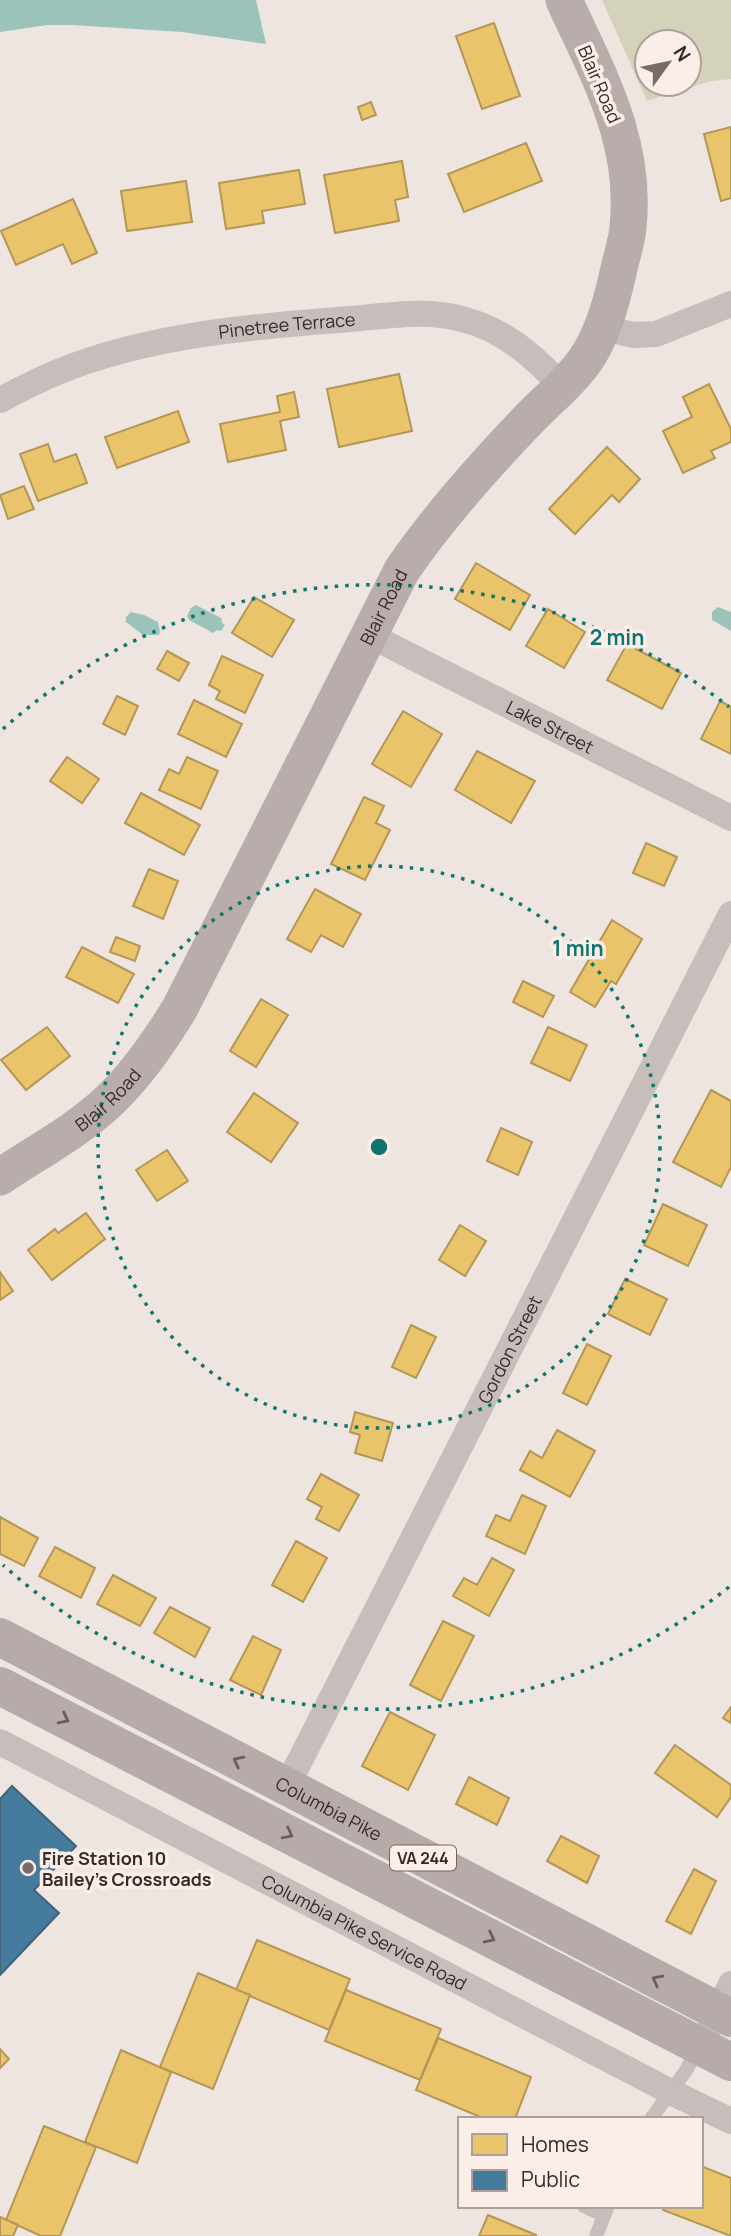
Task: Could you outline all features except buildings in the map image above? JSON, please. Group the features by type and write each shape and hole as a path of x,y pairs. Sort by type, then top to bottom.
{"main road":[{"name":"Columbia Pike","path":"13,1644 287,1786 726,2005"},
{"name":"VA 244","path":"1,1689 715,2054"}],"street":[{"name":"Blair Road","path":"0,1177 110,1100 140,1068 164,1035 402,570 428,532 496,454 583,364 602,328 614,292 628,230 628,162 616,116 564,0"},
{"path":"602,328 634,335 656,334 731,304"},
{"name":"Pinetree Terrace","path":"0,400 58,372 99,357 156,342 307,323 437,314 462,318 495,330 536,359 562,386"},
{"name":"Lake Street","path":"369,635 731,818"},
{"name":"Gordon Street","path":"287,1786 731,914"},
{"path":"1,1689 13,1644"},
{"name":"Columbia Pike Service Road","path":"0,1742 731,2121"},
{"path":"715,2054 726,2005"}],"lane":[{"path":"653,2117 671,2092 715,2054"},
{"path":"596,2236 606,2211"}],"green space":[{"path":"602,0 731,0 731,79 703,84 703,28 633,28 633,70"}],"water":[{"path":"0,0 256,0 266,44 182,32 72,25 47,25 0,32"},
{"path":"196,605 221,618 225,625 221,631 213,633 189,620 187,616"},
{"path":"718,607 731,612 731,631 712,620 712,612"},
{"path":"131,612 158,622 159,635 143,635 126,622 126,617"}],"place":[{"name":"Fire Station 10 Bailey's Crossroads","path":"28,1868"}]}
